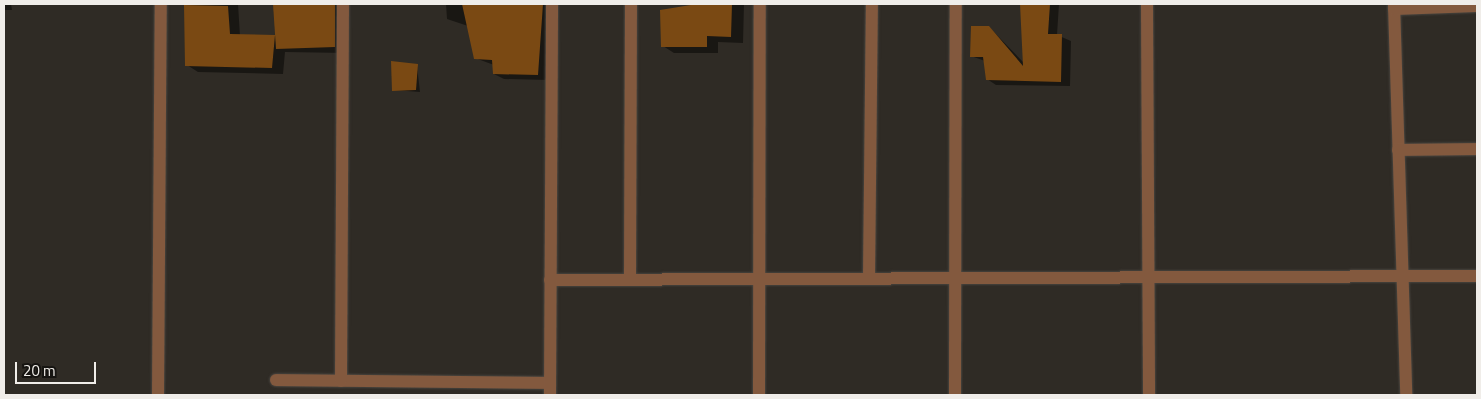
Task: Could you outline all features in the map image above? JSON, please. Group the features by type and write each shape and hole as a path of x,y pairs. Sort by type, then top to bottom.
{"street":[{"path":"158,395 161,4"},
{"path":"341,381 343,4"},
{"path":"276,380 550,389 552,4"},
{"path":"630,279 631,4"},
{"path":"759,395 760,4"},
{"path":"869,278 872,4"},
{"path":"955,395 956,4"},
{"path":"1147,4 1149,395"},
{"path":"1406,395 1394,6 1477,6"},
{"path":"1398,150 1477,149"},
{"path":"550,280 1477,276"}],"building":[{"path":"273,4 335,4 335,47 276,49"},
{"path":"462,4 543,4 538,75 493,74 492,60 474,59"},
{"path":"697,4 732,4 731,37 707,36 707,47 661,47 660,10"},
{"path":"1020,4 1050,4 1048,34 1062,34 1061,82 986,80 983,57 970,57 971,26 989,26 1023,66"},
{"path":"184,5 228,6 230,34 275,35 272,68 185,66"},
{"path":"391,61 418,64 416,90 392,91"}]}
